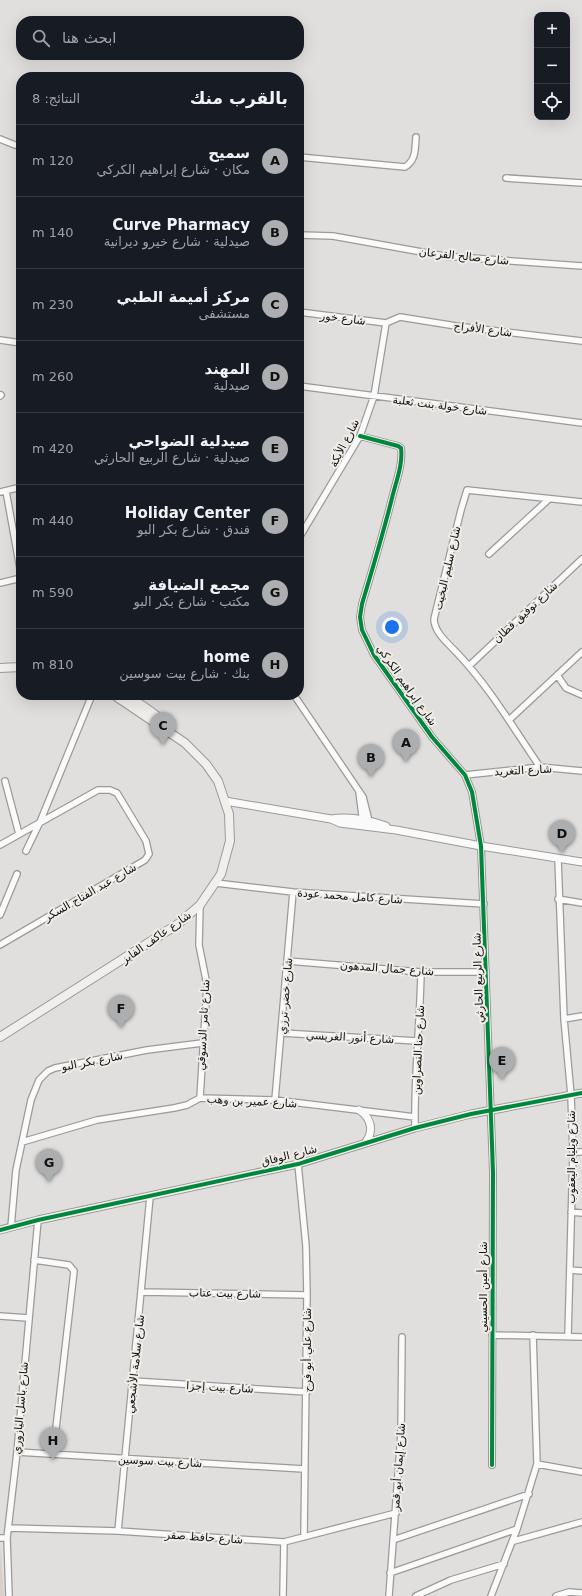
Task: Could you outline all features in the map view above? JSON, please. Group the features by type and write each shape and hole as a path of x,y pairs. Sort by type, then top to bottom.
{"main road":[{"path":"0,668 16,667"},
{"name":"شارع عاكف الفايز","path":"0,1037 153,941 200,905 216,883 225,863 230,841 229,814 218,781 206,764 185,743 121,700"},
{"name":"شارع عاكف الفايز","path":"133,700 162,721 170,732"}],"street":[{"path":"304,157 405,167 412,163 415,157 416,137"},
{"path":"0,139 15,145"},
{"path":"506,178 582,183"},
{"name":"شارع صالح القرعان","path":"304,235 333,236 444,256 582,266"},
{"name":"شارع خور","path":"304,313 386,323"},
{"name":"شارع الأفراح","path":"386,323 400,317 456,326 582,341"},
{"name":"شارع الأيكة","path":"304,528 351,455 360,436 374,396 386,323"},
{"path":"0,340 16,342"},
{"name":"شارع خولة بنت ثعلبة","path":"304,387 582,423"},
{"name":"شارع إبراهيم الكركي","path":"360,436 401,448 389,512 362,604 360,617 362,630 374,655 409,706 432,737 465,775 472,792 481,846"},
{"path":"16,488 3,491 16,551"},
{"name":"شارع سليم البخيت","path":"540,767 509,720 469,666 434,624 466,492 477,490 582,502"},
{"path":"490,554 549,499"},
{"name":"شارع توفيق قطان","path":"469,666 582,559"},
{"path":"0,583 16,579"},
{"path":"509,720 582,652"},
{"path":"557,675 566,688 582,695"},
{"path":"26,851 40,822 90,700"},
{"path":"297,700 363,797 366,823"},
{"name":"شارع التغريد","path":"465,775 540,767 582,771"},
{"path":"5,781 19,834"},
{"name":"شارع عبد الفتاح السكر","path":"0,845 98,790 114,791 117,793 146,840 148,857 0,945"},
{"path":"225,800 331,819 340,818 481,846 582,862"},
{"name":"شارع الربيع الحارثي","path":"481,846 492,1109"},
{"name":"شارع ويليام اليعقوب","path":"558,859 558,899 564,1019 571,1095 573,1152 568,1336"},
{"path":"0,915 17,874"},
{"name":"شارع كامل محمد عودة","path":"216,883 293,892 484,904"},
{"name":"شارع خضر ترزي","path":"275,1100 293,892"},
{"path":"558,899 582,903"},
{"name":"شارع ثامر الدسوقي","path":"200,905 199,945 207,985 202,1043 200,1098"},
{"name":"شارع جمال المدهون","path":"288,961 421,972 486,972"},
{"name":"شارع حنا النصراوين","path":"415,1128 417,1041 421,972"},
{"path":"564,1019 582,1016"},
{"name":"شارع أنور الغريسي","path":"282,1033 417,1041"},
{"name":"شارع بكر البو","path":"11,1227 16,1170 26,1119 35,1087 43,1075 48,1071 147,1050 202,1043"},
{"name":"شارع الوفاق","path":"0,1230 38,1220 298,1164 415,1128 492,1109 582,1093"},
{"name":"شارع عمير بن وهب","path":"22,1142 97,1120 187,1105 200,1098 275,1100 415,1117"},
{"name":"شارع أمين الحسيني","path":"492,1109 492,1465"},
{"path":"359,1110 368,1118 371,1128 365,1144"},
{"path":"573,1152 582,1152"},
{"name":"شارع علي أبو فرح","path":"298,1164 306,1246 308,1295 304,1538"},
{"name":"شارع سلامة الأشجعي","path":"118,1531 150,1197"},
{"path":"571,1212 582,1213"},
{"name":"شارع باسل اليازوري","path":"9,1596 7,1538 17,1452 38,1220"},
{"path":"34,1260 69,1265 74,1271 54,1454"},
{"path":"570,1270 582,1271"},
{"name":"شارع بيت عتاب","path":"142,1292 308,1295"},
{"path":"0,1316 28,1318"},
{"path":"492,1335 582,1336"},
{"path":"492,1596 514,1541 537,1464 533,1335"},
{"name":"شارع إيمان أبو قمر","path":"389,1596 402,1434 402,1337"},
{"name":"شارع بيت إجزا","path":"133,1381 307,1392"},
{"name":"شارع بيت سوسين","path":"17,1452 304,1469"},
{"path":"537,1464 582,1472"},
{"path":"393,1540 529,1494"},
{"name":"شارع حافظ صقر","path":"9,1528 118,1531 284,1542 396,1513"},
{"path":"514,1541 582,1522"},
{"path":"390,1573 518,1529"},
{"path":"0,1538 7,1538"},
{"path":"283,1596 284,1542"},
{"path":"0,1545 7,1545"},
{"path":"416,1596 451,1580 504,1564"},
{"path":"556,1596 569,1592 582,1593"}],"shaded area":[{"path":"0,1543 4,1596 0,1596"}],"cycle path":[{"path":"360,436 401,448 398,477 362,604 360,617 362,630 374,655 432,737 465,775 472,792 481,846 493,1172 492,1465"},
{"path":"0,1230 38,1220 298,1164 415,1128 471,1114 582,1093"}],"place":[{"name":"مركز أميمة الطبي","path":"163,745"},
{"name":"سميح","path":"406,762"},
{"name":"Curve Pharmacy","path":"371,777"},
{"name":"المهند","path":"562,853"},
{"name":"Holiday Center","path":"121,1028"},
{"name":"صيدلية الضواحي","path":"502,1080"},
{"name":"مجمع الضيافة","path":"49,1182"},
{"name":"home","path":"53,1460"}]}
